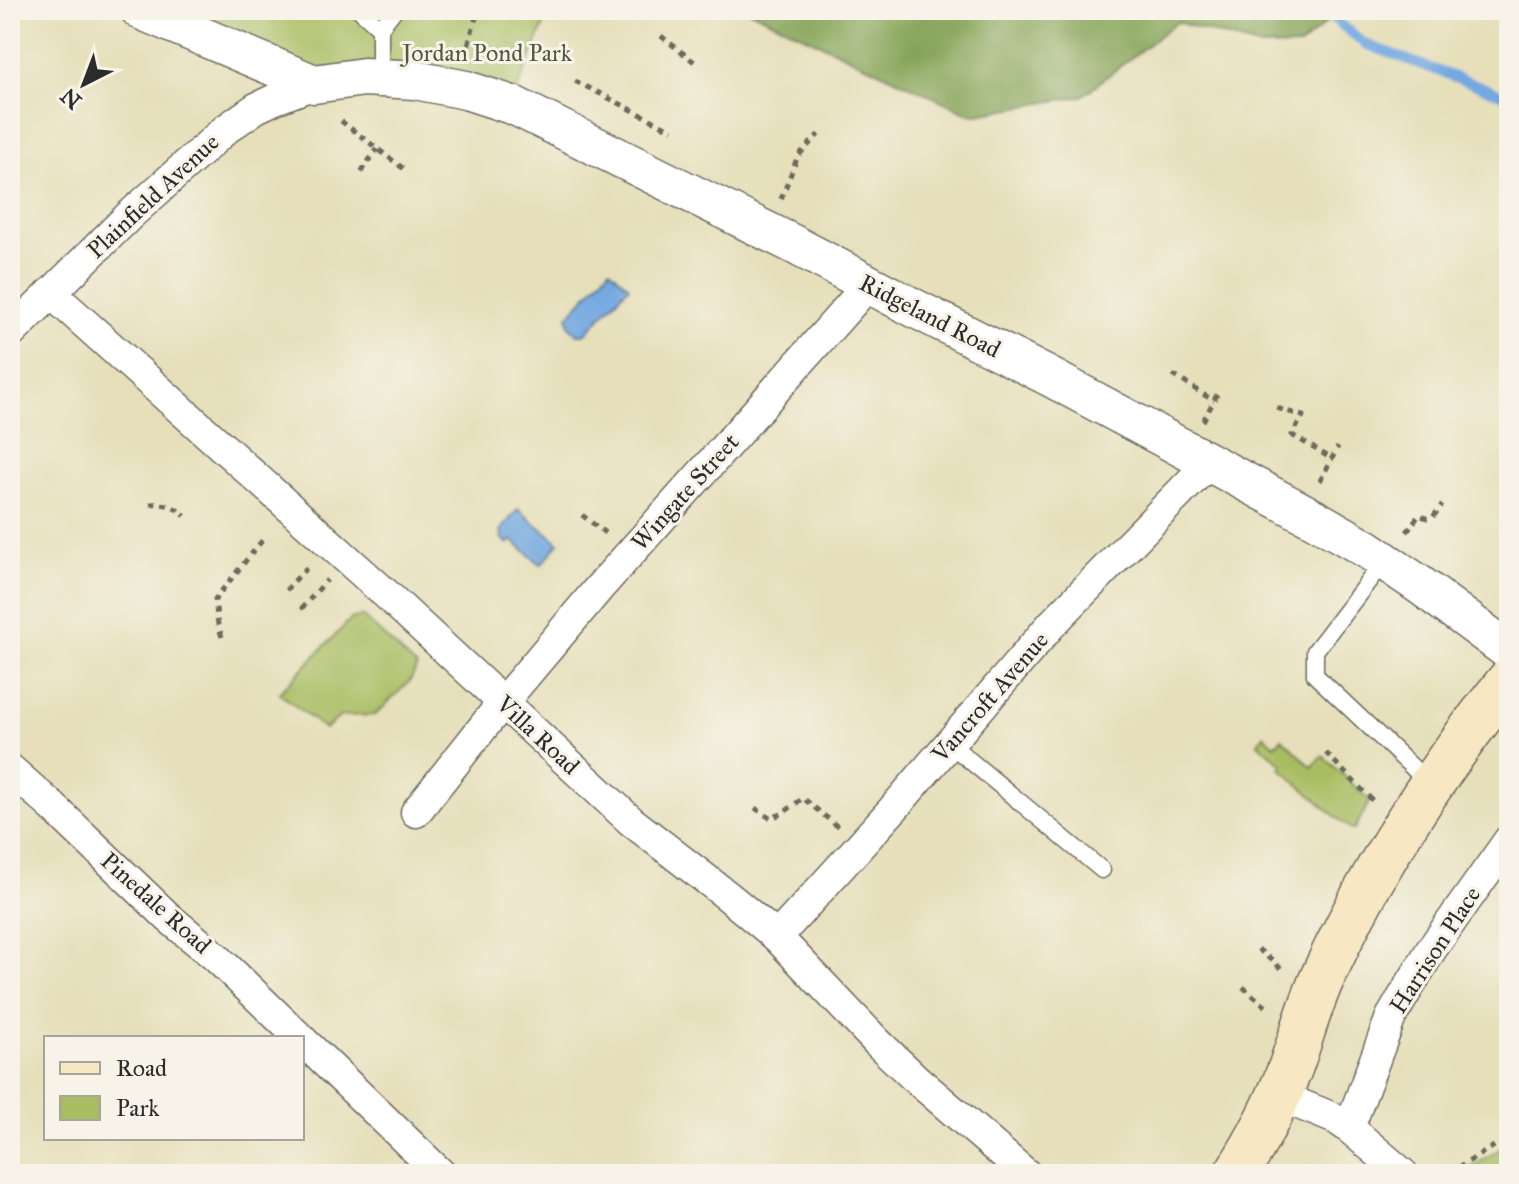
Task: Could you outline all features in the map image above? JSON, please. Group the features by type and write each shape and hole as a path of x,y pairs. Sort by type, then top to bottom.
{"main road":[{"path":"1236,1174 1279,1096 1316,991 1380,865 1431,785 1509,681"}],"street":[{"path":"140,10 314,84"},
{"name":"Ridgeland Road","path":"314,84 364,77 415,80 456,88 515,106 716,205 1040,372 1203,448 1315,519 1392,552 1420,585 1509,651"},
{"name":"Plainfield Avenue","path":"10,334 129,216 226,129 256,108 314,84"},
{"name":"Wingate Street","path":"416,812 599,588 868,285"},
{"name":"Villa Road","path":"51,293 380,588 631,821 777,937 876,1041 1026,1174"},
{"name":"Vancroft Avenue","path":"777,937 950,744 1203,448"},
{"name":"Pinedale Road","path":"10,769 298,1036"},
{"name":"Harrison Place","path":"1349,1128 1391,1017 1404,993 1445,928 1509,840"},
{"name":"Pinedale Road","path":"304,1042 441,1174"},
{"path":"1279,1096 1318,1110 1349,1128 1403,1174"}],"lane":[{"path":"360,10 380,28"},
{"path":"380,78 380,28 394,10"},
{"path":"1392,552 1315,651 1315,675 1431,785"},
{"path":"950,744 1102,870"}],"path":[{"path":"456,88 478,10"},
{"path":"661,36 697,64"},
{"path":"575,81 672,130"},
{"path":"341,121 404,169"},
{"path":"781,199 798,156 819,134"},
{"path":"361,172 377,149"},
{"path":"1173,375 1214,401"},
{"path":"1203,448 1219,391"},
{"path":"1277,408 1303,416 1292,435 1332,459"},
{"path":"1313,493 1338,447"},
{"path":"150,504 176,507 185,516"},
{"path":"1392,552 1419,515 1433,517 1442,505"},
{"path":"582,515 605,534 611,526"},
{"path":"222,637 215,599 265,537"},
{"path":"1326,753 1375,803"},
{"path":"755,808 770,818 782,814 803,798 843,831"},
{"path":"1258,949 1287,974"},
{"path":"1243,987 1272,1012"},
{"path":"1448,1174 1509,1137"}],"green space":[{"name":"Jordan Pond Park","path":"137,10 550,10 519,85 515,106 314,84"},
{"path":"748,10 1340,10 1300,46 1260,47 1177,22 1082,96 972,115"},
{"path":"362,616 417,667 410,681 375,715 341,716 325,729 279,693 351,619"},
{"path":"1264,735 1275,745 1282,738 1312,767 1323,756 1370,801 1354,830 1280,768 1283,765 1258,743"},
{"path":"1509,1143 1509,1174 1461,1174"}],"water":[{"path":"610,269 629,286 585,334 577,334 569,326 568,316"},
{"path":"518,509 559,543 541,565 512,540 508,544 501,537 503,534 500,531"}],"waterway":[{"path":"1323,10 1365,44 1509,97"}]}
